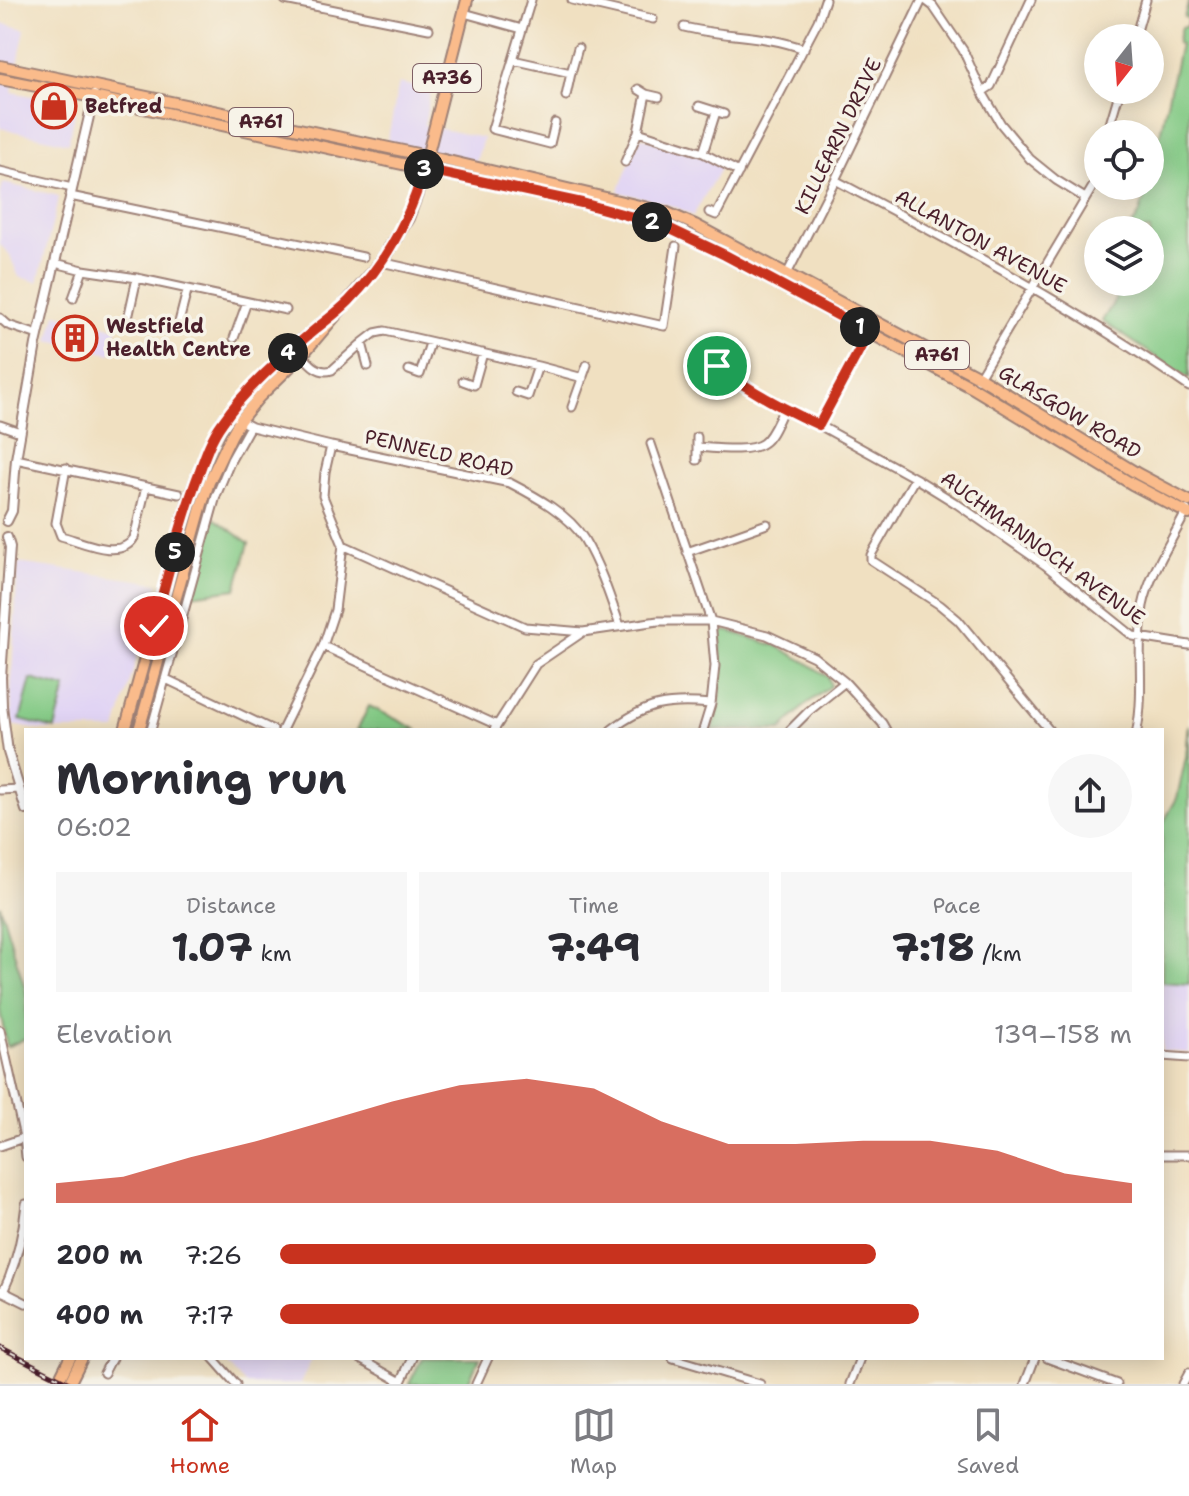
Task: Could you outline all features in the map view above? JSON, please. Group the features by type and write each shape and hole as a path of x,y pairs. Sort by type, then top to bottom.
{"main road":[{"name":"A736","path":"126,728 190,496 211,443 228,415 246,395 298,351 349,301 381,262 408,218 424,169 467,0"},
{"name":"A761","path":"0,66 94,92 621,213"},
{"name":"A761","path":"0,79 94,92 427,156 624,201"},
{"path":"621,213 624,201"},
{"name":"GLASGOW ROAD","path":"624,201 679,217 784,280 976,382 1132,484 1188,508"},
{"name":"GLASGOW ROAD","path":"621,213 679,233 784,280"},
{"name":"A736","path":"140,728 202,504 221,454 245,423 258,398 298,351"},
{"path":"57,1384 69,1360"},
{"path":"69,1384 81,1360"}],"street":[{"path":"285,0 429,29"},
{"path":"531,0 492,129 550,144 555,123"},
{"path":"572,0 642,20 653,19"},
{"path":"709,212 716,215 804,49 825,0"},
{"path":"924,0 933,6 963,50 1001,124 1030,159 1084,197"},
{"name":"KILLEARN DRIVE","path":"784,280 924,0"},
{"path":"982,92 991,86 1031,0"},
{"path":"1139,24 1146,0"},
{"path":"464,13 522,29"},
{"path":"684,27 699,35 787,42 804,49"},
{"path":"566,96 578,48"},
{"path":"513,60 571,73"},
{"path":"638,89 659,97"},
{"path":"24,804 8,752 1,706 2,625 10,547 3,538 11,528 4,520 12,511 16,459 38,335 94,92"},
{"path":"625,162 638,132 646,94"},
{"path":"699,106 720,113 703,153"},
{"path":"638,132 703,153 739,172"},
{"path":"0,171 71,192 363,257"},
{"name":"ALLANTON AVENUE","path":"835,180 1033,286 1189,387"},
{"path":"976,382 1084,200"},
{"path":"381,262 664,326 676,246"},
{"path":"55,263 286,310"},
{"path":"73,298 83,270"},
{"path":"129,314 137,278"},
{"path":"178,326 187,291"},
{"path":"234,338 247,302"},
{"path":"0,318 8,325 38,335"},
{"path":"819,425 871,326"},
{"path":"298,351 317,370 325,372 332,370 375,333 385,331 583,378"},
{"path":"362,343 368,366"},
{"path":"409,370 420,374 430,343"},
{"name":"AUCHMANNOCH AVENUE","path":"706,351 717,366 740,382 784,409 915,478 1004,535 1133,636 1189,645"},
{"path":"463,381 474,385 483,353"},
{"path":"572,407 587,365"},
{"path":"516,392 528,396 538,366"},
{"path":"702,382 717,366"},
{"path":"697,447 755,447 769,437 784,409"},
{"name":"PENNELD ROAD","path":"228,415 245,423 331,446 510,483 536,496 556,510 583,537 604,581 620,626"},
{"path":"152,728 216,496 245,423"},
{"path":"0,425 20,432"},
{"path":"697,437 697,460"},
{"path":"651,444 711,621 715,666 711,704 704,728"},
{"path":"283,728 323,646 335,610 343,545 323,496 331,446"},
{"path":"16,459 179,494"},
{"path":"66,468 56,523 58,530 61,536 105,548 119,549 130,544 146,487"},
{"path":"915,478 871,560 958,620 1047,728"},
{"path":"1137,728 1141,711 1143,606 1154,575 1188,508"},
{"path":"687,552 767,524"},
{"path":"343,545 525,627 583,632 658,621 711,621 767,635 814,657 845,682 885,728"},
{"path":"323,646 496,727 536,664 583,632"},
{"path":"166,679 269,728"},
{"path":"792,728 845,682"},
{"path":"614,728 643,710 663,703 711,704"},
{"path":"0,790 19,789"},
{"path":"0,1030 24,1133"},
{"path":"1164,1056 1189,1058"},
{"path":"0,1146 24,1137"},
{"path":"1164,1155 1189,1155"},
{"path":"24,1223 9,1281 2,1291 24,1302"},
{"path":"104,1373 111,1360"},
{"path":"215,1360 236,1384"},
{"path":"361,1360 400,1383 411,1360"},
{"path":"476,1384 487,1360"},
{"path":"679,1360 760,1384"},
{"path":"702,1367 705,1360"},
{"path":"850,1384 859,1360"},
{"path":"1025,1384 1034,1360"},
{"path":"1052,1360 1117,1384"},
{"path":"1183,1384 1189,1373"}],"shaded area":[{"path":"0,23 25,29 12,92 70,104 75,113 68,143 0,128"},
{"path":"399,83 431,90 424,125 483,138 476,162 387,143"},
{"path":"640,137 701,156 721,167 693,216 657,201 618,192"},
{"path":"3,183 59,196 38,282 19,277 10,256 0,244"},
{"path":"56,314 117,328 111,354 49,341"},
{"path":"18,563 158,583 117,728 29,728 12,725"},
{"path":"1164,982 1189,984 1189,1053 1164,1051"},
{"path":"223,1360 311,1360 300,1384 245,1384"}],"green space":[{"path":"1189,0 1189,379 1102,321 1116,296 1164,296 1164,216 1138,216 1144,200 1164,200 1163,120 1180,44 1177,43 1181,27 1186,27 1188,18 1184,17"},
{"path":"214,518 249,543 236,589 190,595"},
{"path":"728,631 777,646 828,677 831,686 804,706 783,728 713,728 720,704 721,632"},
{"path":"31,679 66,688 55,728 20,720"},
{"path":"369,706 414,728 358,728"},
{"path":"1189,724 1189,984 1164,982 1164,821 1177,798"},
{"path":"0,905 24,985 24,1039 7,1047 0,1011"},
{"path":"421,1360 479,1360 467,1384 409,1384"}],"railway":[{"path":"0,1348 71,1384"}],"place":[{"name":"Betfred","path":"54,106"},
{"name":"Westfield Health Centre","path":"75,338"}],"route":[{"path":"154,626 190,496 223,421 294,347 349,301 381,262 408,218 424,169 582,203 662,225 869,332 819,425 784,409 717,366"}]}
